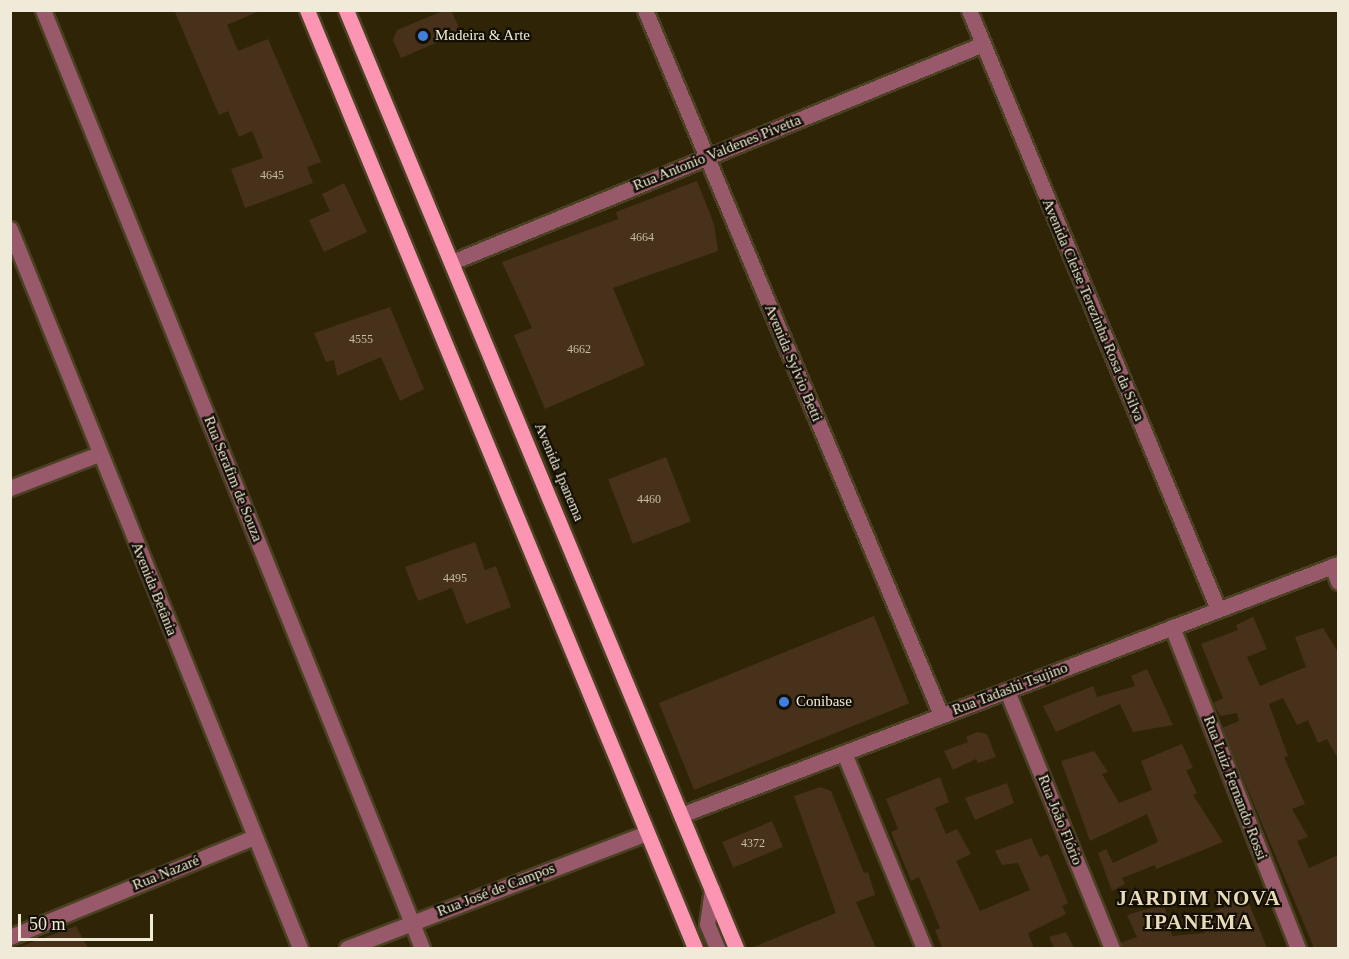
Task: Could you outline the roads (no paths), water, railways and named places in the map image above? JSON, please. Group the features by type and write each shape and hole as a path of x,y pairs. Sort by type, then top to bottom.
{"main road":[{"path":"307,10 695,948"},
{"name":"Avenida Ipanema","path":"346,10 736,948"}],"street":[{"name":"Rua Serafim de Souza","path":"43,10 422,948"},
{"name":"Avenida Sylvio Betti","path":"645,10 941,715"},
{"name":"Avenida Cleise Terezinha Rosa da Silva","path":"969,10 1218,609"},
{"name":"Rua Antonio Valdenes Pivetta","path":"452,262 983,44"},
{"name":"Avenida Betânia","path":"10,229 300,948"},
{"path":"10,488 99,454"},
{"name":"Rua Tadashi Tsujino","path":"681,815 1335,565"},
{"path":"1335,565 1338,582"},
{"name":"Rua Luiz Fernando Rossi","path":"1172,627 1298,948"},
{"name":"Rua João Flório","path":"1007,691 1112,948"},
{"path":"844,753 924,948"},
{"name":"Rua José de Campos","path":"347,948 646,833"},
{"name":"Rua Nazaré","path":"10,937 254,837"},
{"path":"712,889 707,924 717,948"},
{"path":"679,910 702,948"}],"place":[{"name":"Madeira & Arte","path":"423,36"},
{"name":"Conibase","path":"784,702"}],"district":[{"name":"JARDIM NOVA IPANEMA","path":"1199,910"}]}
